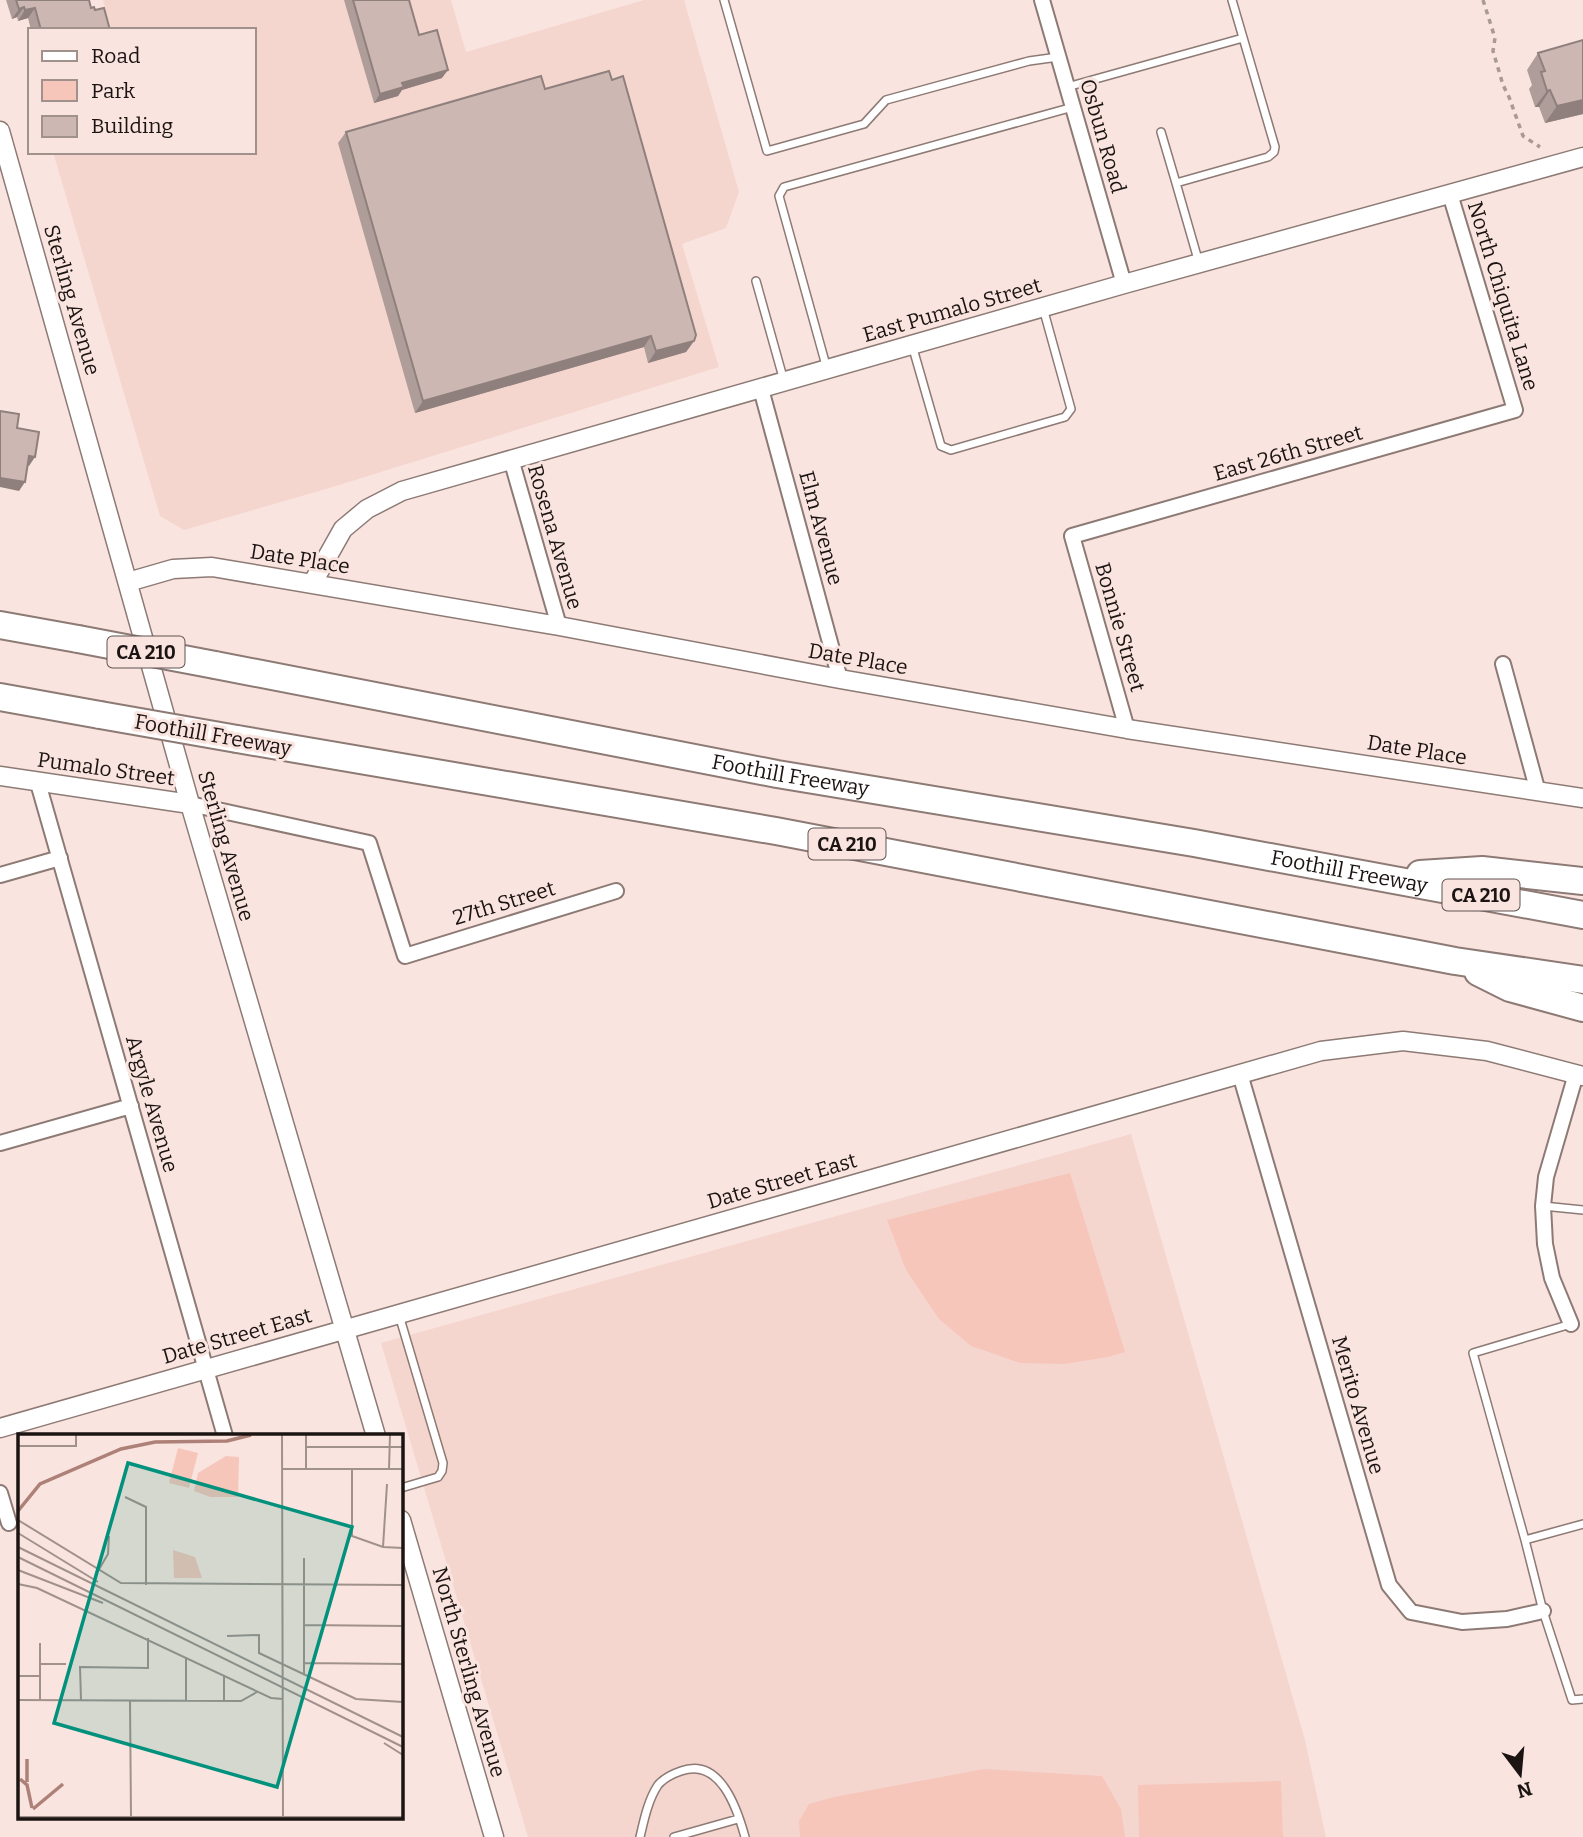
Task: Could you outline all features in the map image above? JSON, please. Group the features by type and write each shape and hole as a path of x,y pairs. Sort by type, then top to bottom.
{"highway":[{"name":"Foothill Freeway","path":"0,625 215,664 777,774 1194,843 1583,915"},
{"name":"Foothill Freeway","path":"0,696 776,831 1455,961 1583,980"},
{"path":"1380,876 1482,870 1583,881"},
{"path":"1455,961 1510,988 1583,1008"}],"street":[{"name":"Osbun Road","path":"1042,0 1124,284"},
{"name":"Sterling Avenue","path":"0,131 190,804 345,1329"},
{"name":"East Pumalo Street","path":"312,584 343,529 367,509 402,491 1042,307 1583,157"},
{"name":"North Chiquita Lane","path":"1450,194 1515,410"},
{"name":"Elm Avenue","path":"761,388 840,679"},
{"name":"East 26th Street","path":"1072,536 1515,410"},
{"name":"Rosena Avenue","path":"511,459 559,626"},
{"name":"Bonnie Street","path":"1072,536 1127,729"},
{"name":"Date Place","path":"128,582 173,569 212,567 559,626 1127,729 1583,798"},
{"path":"1503,664 1538,792"},
{"name":"Pumalo Street","path":"0,776 190,804 369,843 405,956"},
{"name":"Argyle Avenue","path":"38,782 224,1434"},
{"path":"0,875 60,858"},
{"name":"27th Street","path":"405,956 616,891"},
{"name":"Date Street East","path":"0,1427 1321,1051 1403,1041 1487,1051 1580,1075"},
{"name":"Merito Avenue","path":"1240,1074 1389,1585 1411,1612 1462,1622 1507,1619 1543,1611"},
{"path":"1571,1324 1552,1278 1545,1244 1543,1206 1546,1177 1580,1075"},
{"path":"0,1143 131,1106"},
{"path":"345,1329 375,1434"},
{"path":"0,1493 9,1523"},
{"name":"North Sterling Avenue","path":"402,1523 494,1837"}],"lane":[{"path":"724,0 767,151 864,124 886,100 1029,61 1059,57"},
{"path":"1176,183 1268,157 1274,152 1275,147 1232,0"},
{"path":"1067,88 1243,38"},
{"path":"828,369 779,196 783,187 1073,107"},
{"path":"1161,132 1200,263"},
{"path":"755,281 784,382"},
{"path":"912,345 941,446 951,450 1065,416 1071,409 1042,307"},
{"path":"1543,1206 1583,1210"},
{"path":"398,1314 443,1462 443,1471 438,1476 402,1488"},
{"path":"1571,1324 1473,1353 1543,1611 1572,1700 1583,1699"},
{"path":"1525,1540 1583,1524"},
{"path":"639,1837 659,1785 666,1778 686,1769 708,1771 724,1787 744,1837"},
{"path":"674,1837 738,1819"}],"path":[{"path":"1483,0 1495,38 1493,51 1503,85 1523,136 1540,147"}],"shaded area":[{"path":"103,0 451,0 466,52 644,0 684,0 739,192 726,228 682,244 719,367 326,489 184,530 160,516 54,154 256,154 256,28 110,28"},
{"path":"1131,1134 1305,1740 1326,1837 528,1837 381,1343"}],"green space":[{"path":"1070,1173 1125,1352 1064,1364 1020,1363 971,1346 939,1319 906,1270 887,1220"},
{"path":"984,1769 1102,1776 1121,1809 1125,1837 800,1837 799,1821 809,1804"},
{"path":"1281,1781 1283,1837 1139,1837 1138,1785"}],"building":[{"path":"16,0 89,0 91,8 104,8 109,28 40,28 35,8 19,9"},
{"path":"353,0 409,0 419,35 437,30 448,70 402,83 404,87 380,94"},
{"path":"1583,40 1583,100 1557,106 1550,90 1547,91 1541,72 1545,71 1538,53"},
{"path":"609,71 612,80 623,76 696,335 694,341 656,351 651,336 423,401 346,132 541,76 545,89"},
{"path":"0,411 19,414 17,428 39,432 35,457 29,456 25,482 0,478"}]}
